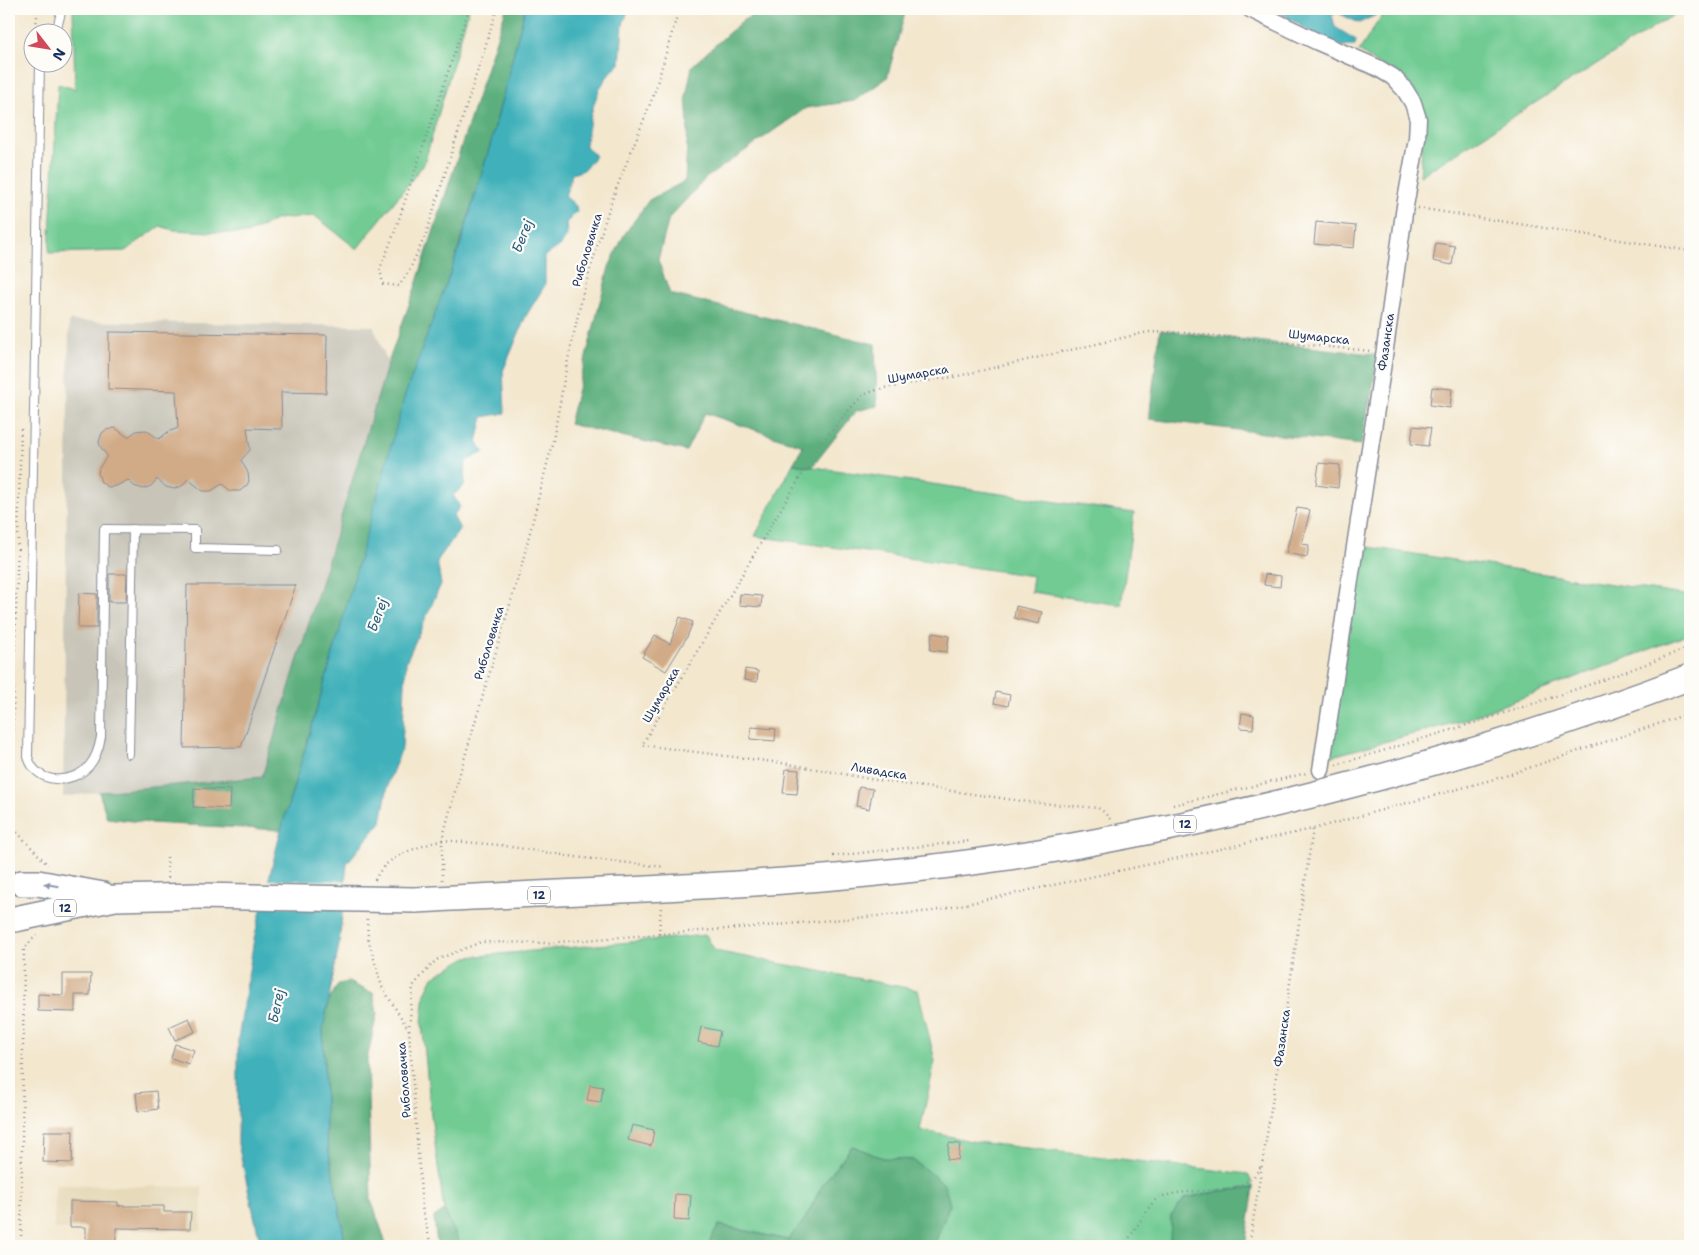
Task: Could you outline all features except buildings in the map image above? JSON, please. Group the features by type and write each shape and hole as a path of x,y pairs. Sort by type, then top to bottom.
{"main road":[{"name":"12","path":"12,922 115,898 198,896 415,900 666,878 780,882 996,859 1143,833 1345,788 1618,705 1690,678"},
{"name":"12","path":"15,874 38,883 115,898"},
{"name":"12","path":"12,922 21,908 24,896 15,874"}],"street":[{"name":"Фазанска","path":"1250,9 1318,42 1378,68 1393,77 1405,90 1413,103 1418,119 1417,139 1405,206 1321,770"}],"lane":[{"path":"59,22 62,9"},
{"path":"40,72 28,757 34,770 48,778 64,780 81,773 94,759 98,749 101,737 104,529 195,530 195,548 278,550"},
{"path":"129,754 133,530"}],"path":[{"path":"36,22 38,9"},
{"path":"469,9 395,231 380,268 383,284 398,286 409,271 426,234 497,9"},
{"name":"Риболовачка","path":"442,898 442,840 522,564 553,440 566,364 583,293 611,202 654,94 680,9"},
{"path":"1405,206 1690,251"},
{"name":"Шумарска","path":"642,745 820,445 864,394 884,388 958,376 1148,332 1184,333 1384,352"},
{"path":"1170,806 1321,770 1480,721 1642,666 1690,647"},
{"name":"Ливадска","path":"642,745 788,764 870,779 1018,800 1098,808 1110,819"},
{"path":"1101,820 1118,817"},
{"path":"13,828 50,866"},
{"name":"Фазанска","path":"1249,1246 1313,829"},
{"path":"373,884 379,870 406,851 442,840 499,845 575,857 666,878 659,934"},
{"path":"829,856 972,841"},
{"name":"Риболовачка","path":"368,918 368,938 382,987 409,1030 422,1207 431,1246"},
{"path":"21,1246 24,949"},
{"path":"1124,1246 1158,1197 1177,1192 1235,1188 1253,1178 1262,1164"}],"shaded area":[{"path":"69,321 373,326 388,363 262,777 63,797"},
{"path":"55,1185 202,1187 201,1231 54,1229"}],"green space":[{"path":"73,9 469,9 424,164 357,249 315,216 277,219 247,234 173,230 160,226 125,251 49,253 58,84 75,89"},
{"path":"506,9 525,9 490,146 281,830 150,823 107,818 99,792 262,777 388,363 415,288"},
{"path":"763,9 906,9 887,78 854,101 806,108 706,178 669,218 658,260 670,294 875,344 877,406 856,411 812,467 793,464 803,446 705,413 686,451 569,424 609,267 624,235 649,200 685,181 688,124 686,96 692,66 742,21"},
{"path":"1386,9 1683,9 1420,176 1423,128 1407,86 1359,51"},
{"path":"1160,330 1379,355 1361,445 1149,419"},
{"path":"793,464 1134,513 1121,605 1031,592 1033,576 755,536"},
{"path":"1362,546 1690,596 1690,634 1461,721 1329,757"},
{"path":"706,935 715,951 918,990 935,1061 920,1130 976,1142 1248,1174 1254,1188 1220,1191 1185,1198 1171,1216 1170,1246 934,1246 913,1160 883,1158 852,1146 823,1184 805,1219 788,1240 719,1225 707,1246 461,1246 444,1210 431,1115 422,1023 425,993 433,977 467,957"},
{"path":"348,982 373,993 377,1013 367,1060 371,1200 387,1246 346,1246 326,1136 323,1029 328,1002 338,984"},
{"path":"852,1146 883,1158 913,1160 944,1184 950,1204 934,1246 707,1246 719,1225 788,1240 805,1219 823,1184"},
{"path":"1254,1188 1245,1246 1170,1246 1171,1216 1185,1198 1220,1191"},
{"path":"444,1210 461,1246 439,1246 434,1217"}],"water":[{"name":"Бегеј","path":"525,9 629,9 623,24 620,64 604,81 592,111 585,145 595,156 584,170 572,174 565,196 576,206 577,212 566,223 567,236 560,246 545,256 545,285 526,316 503,371 505,413 483,417 477,442 484,452 466,461 464,486 453,495 460,507 453,516 460,529 437,561 441,584 406,662 402,748 389,780 381,822 347,863 339,945 323,1029 326,1136 346,1246 261,1246 238,1144 238,1040 254,939 281,830 331,661 405,395 459,249 490,146"},
{"path":"1274,9 1314,9 1319,11 1324,9 1379,9 1376,15 1359,23 1338,13 1332,15 1335,27 1356,40 1355,46 1333,46"}],"pier":[{"path":"266,880 348,881 345,907 260,906"}]}
